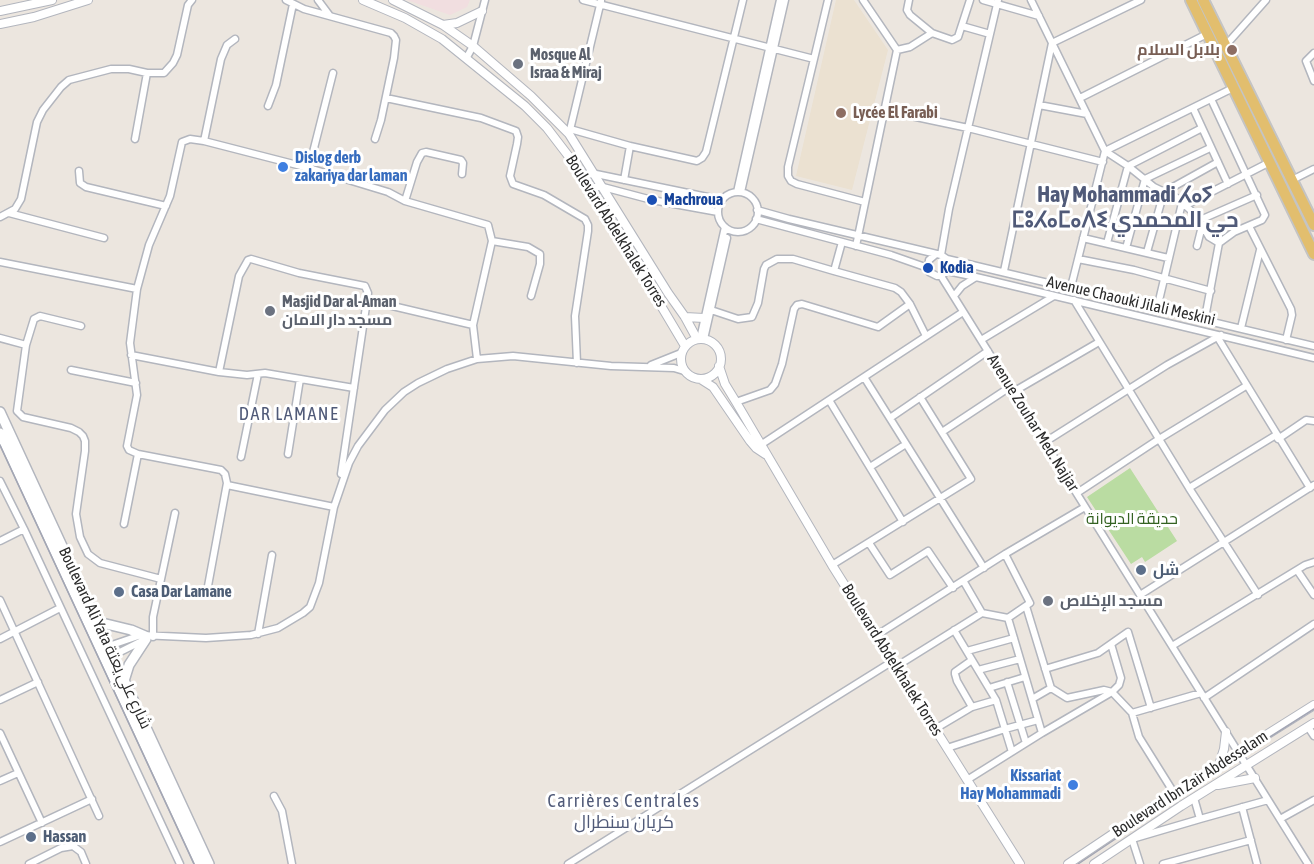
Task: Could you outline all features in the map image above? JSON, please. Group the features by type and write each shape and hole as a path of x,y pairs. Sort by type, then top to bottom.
{"main road":[{"path":"1191,0 1314,254"},
{"path":"1203,0 1314,225"},
{"name":"Boulevard Ali Yata شارع علي يعتة","path":"0,412 98,622 104,647"},
{"name":"Boulevard Ali Yata شارع علي يعتة","path":"0,433 109,657 200,864"},
{"path":"98,622 135,631 149,637 129,664 124,681"},
{"name":"Boulevard Ali Yata شارع علي يعتة","path":"109,657 124,681 209,864"}],"street":[{"path":"0,11 52,0"},
{"path":"0,24 34,17 88,0"},
{"path":"0,217 9,213 21,199 37,122 43,110 65,83 111,69 164,73 177,55 188,5 192,0"},
{"path":"286,0 304,9 391,33 394,36 396,48 375,139"},
{"path":"318,0 331,17"},
{"name":"Boulevard Abdelkhalek Torres","path":"363,0 405,18 442,39 467,57 540,121 583,175 683,350"},
{"name":"Boulevard Abdelkhalek Torres","path":"393,0 443,25 473,46 570,132 668,293 700,339"},
{"path":"467,57 473,46 485,0"},
{"path":"583,0 600,2 814,58"},
{"path":"600,2 570,132 698,161 706,152 743,0"},
{"path":"739,192 780,0"},
{"path":"771,47 785,0"},
{"path":"828,0 788,167 788,176 796,184 865,202"},
{"path":"856,246 897,50 863,0"},
{"path":"909,0 908,13 932,33 952,40 958,37 970,0"},
{"path":"983,0 998,2 1039,16"},
{"path":"1031,0 1105,151 1154,187 1177,198 1201,223 1209,237 1219,243"},
{"path":"1053,43 1141,0"},
{"path":"1226,45 1266,0"},
{"path":"941,256 998,2"},
{"path":"268,106 276,85 293,4"},
{"path":"443,25 465,20 482,11"},
{"path":"962,26 990,34"},
{"path":"897,50 910,47 932,33"},
{"path":"1080,98 1207,34"},
{"path":"204,141 221,59 227,45 235,39"},
{"path":"1004,271 1053,43"},
{"path":"1314,53 1306,61 1314,81"},
{"path":"135,139 147,73"},
{"path":"309,168 333,73"},
{"path":"1105,151 1233,88"},
{"path":"386,98 482,118 516,131 518,136 510,176 513,184 544,195 585,219 588,231 574,316 577,363"},
{"path":"1205,318 1219,243 1230,234 1265,217 1247,173 1211,99"},
{"path":"1039,105 1087,114"},
{"path":"1193,108 1228,184"},
{"path":"883,110 968,128 1103,162"},
{"path":"1107,243 1128,166 1202,128"},
{"path":"208,585 227,477 223,471 138,454 129,450 127,446 137,395 131,355 137,289 148,245 170,196 182,142 190,138 309,168 388,192 405,201 488,225 492,241 473,325 477,359"},
{"path":"624,180 630,146"},
{"path":"1126,248 1145,179 1210,147"},
{"path":"1071,287 1105,151"},
{"path":"405,201 422,153 461,160 462,174"},
{"path":"1147,252 1164,192 1218,162"},
{"path":"1183,204 1269,162"},
{"path":"1292,180 1314,169"},
{"path":"79,171 80,183 86,187 166,206"},
{"path":"583,175 596,174 722,200"},
{"path":"589,187 603,187 652,200 718,212"},
{"path":"739,192 752,198 758,210 753,224 742,231 727,229 720,220 718,212 722,200 731,193 739,192"},
{"path":"1201,223 1257,195"},
{"path":"1157,309 1183,204"},
{"name":"Avenue Chaouki Jilali Meskini","path":"758,210 1314,346"},
{"path":"9,213 104,238"},
{"path":"756,219 928,268 933,275 941,276 947,272 949,265 941,256"},
{"path":"1197,246 1201,223"},
{"path":"1249,226 1291,309 1292,315 1286,340"},
{"path":"645,366 683,350 700,339 711,310 727,229"},
{"path":"700,339 727,229"},
{"path":"1083,238 1168,258"},
{"path":"492,241 528,247 540,254 540,264 531,297"},
{"path":"834,271 842,242"},
{"path":"1241,328 1260,249"},
{"path":"928,268 929,260 941,256"},
{"path":"711,310 738,319 752,317 758,303 764,269 777,259 793,259 895,288 905,296 926,336"},
{"path":"1078,259 1211,291"},
{"path":"104,647 132,637 206,638 258,634 292,622 310,607 319,583 339,487 368,300 365,286 248,260 239,276 219,372"},
{"path":"0,262 137,289"},
{"name":"Avenue Chaouki Jilali Meskini","path":"947,272 1314,358"},
{"name":"Avenue Zouhar Med. Najjar","path":"941,276 1308,864"},
{"path":"954,296 962,286 976,277"},
{"path":"981,340 1055,296"},
{"path":"368,300 473,325"},
{"path":"1074,300 1189,488 1258,595"},
{"path":"736,402 770,390 775,384 782,364 794,309 797,305 802,304 878,327 910,304"},
{"path":"762,444 963,312"},
{"path":"81,326 36,317 26,345 16,407 23,417 71,428 79,432 85,441 76,514 84,548 94,561 161,579"},
{"path":"685,317 704,318"},
{"path":"1045,442 1167,365 1219,337 1277,437 1312,487 1140,595"},
{"path":"0,338 26,345"},
{"path":"339,487 358,446 385,410 418,383 447,369 477,359 513,356 612,366 645,366 684,371 696,379 702,379 712,375 720,361 718,349 700,339"},
{"path":"942,432 1012,389 1099,342"},
{"path":"683,350 684,371"},
{"path":"890,418 988,351"},
{"path":"131,355 219,372 247,375 265,373 354,388"},
{"name":"Boulevard Abdelkhalek Torres","path":"719,366 736,402 832,566 1020,864"},
{"path":"71,370 135,383"},
{"path":"241,457 258,374"},
{"path":"864,377 984,568"},
{"path":"288,454 300,379"},
{"name":"Boulevard Abdelkhalek Torres","path":"696,379 704,380 713,387 756,448 766,455"},
{"path":"1077,493 1246,386"},
{"path":"832,566 971,479 920,397"},
{"path":"830,400 903,522"},
{"path":"1189,488 1306,420 1314,421"},
{"path":"870,467 906,444"},
{"path":"124,524 138,454"},
{"name":"Boulevard Ali Yata شارع علي يعتة","path":"0,481 180,864"},
{"path":"227,485 334,507"},
{"path":"877,635 1005,554 1085,507"},
{"path":"149,637 175,513"},
{"path":"0,541 24,529"},
{"path":"869,543 890,575 928,550 953,588"},
{"path":"568,864 895,663 982,613 1008,618 1026,606 1030,603 1005,554"},
{"path":"258,634 272,555"},
{"path":"1172,646 1314,562"},
{"path":"1297,570 1314,595"},
{"path":"964,582 982,613"},
{"path":"0,600 99,816"},
{"path":"1026,606 1050,688 1066,698 1104,690 1112,692 1132,713 1139,737 1174,793"},
{"path":"0,639 60,608"},
{"path":"1008,618 1042,733"},
{"path":"1132,713 1203,695 1314,624"},
{"path":"954,630 996,700 1012,752"},
{"path":"1045,669 1098,653 1128,632 1151,708"},
{"path":"109,657 149,637"},
{"path":"967,651 1014,638"},
{"path":"967,780 1112,692 1119,685 1121,678 1111,644"},
{"path":"978,670 1020,659"},
{"path":"972,660 955,674 972,707"},
{"path":"989,688 1025,677"},
{"path":"0,700 38,682"},
{"path":"1007,682 1026,743"},
{"path":"1032,699 1050,688"},
{"path":"935,729 972,707 996,700"},
{"name":"Boulevard Ibn Zair Abdessalam","path":"1068,864 1174,793 1314,705"},
{"path":"947,748 1038,720"},
{"path":"1311,725 1314,736"},
{"name":"Boulevard Ibn Zair Abdessalam","path":"1094,864 1311,725"},
{"path":"1219,765 1226,732"},
{"path":"0,733 42,823"},
{"path":"0,781 18,773"},
{"path":"1214,786 1255,778"},
{"path":"274,796 282,812 292,864"},
{"path":"1194,798 1200,819"},
{"path":"0,842 92,799"},
{"path":"1140,864 1132,838 1268,800"},
{"path":"1280,819 1314,800"},
{"path":"1242,807 1255,863"},
{"path":"1163,864 1186,861 1251,840"},
{"path":"29,864 61,848 73,846 79,849 86,864"}],"shaded area":[{"path":"407,0 470,0 467,7 450,15"},
{"name":"Lycée El Farabi","path":"836,0 854,0 888,50 852,190 796,176"}],"green space":[{"name":"حديقة الديوانة","path":"1130,468 1177,541 1145,562 1142,557 1131,564 1087,497"}],"tram line":[{"path":"0,445 194,864"},
{"path":"1078,864 1314,709"}],"place":[{"name":"بلابل السلام","path":"1232,50"},
{"name":"Mosque Al Israa & Miraj","path":"518,64"},
{"name":"Lycée El Farabi","path":"841,113"},
{"name":"Dislog derb zakariya dar laman","path":"283,167"},
{"name":"Machroua","path":"652,200"},
{"name":"Kodia","path":"928,268"},
{"name":"Masjid Dar al-Aman مسجد دار الامان","path":"270,311"},
{"name":"شل","path":"1141,570"},
{"name":"Casa Dar Lamane","path":"119,592"},
{"name":"مسجد الإخلاص","path":"1048,601"},
{"name":"Kissariat Hay Mohammadi","path":"1073,785"},
{"name":"Hassan","path":"31,837"}],"district":[{"name":"Hay Mohammadi ⵃⴰⵢ ⵎⵓⵃⴰⵎⴰⴷⵉ حي المحمدي","path":"1125,208"},
{"name":"DAR LAMANE","path":"289,414"},
{"name":"Carrières Centrales كريان سنطرال","path":"624,811"}]}
